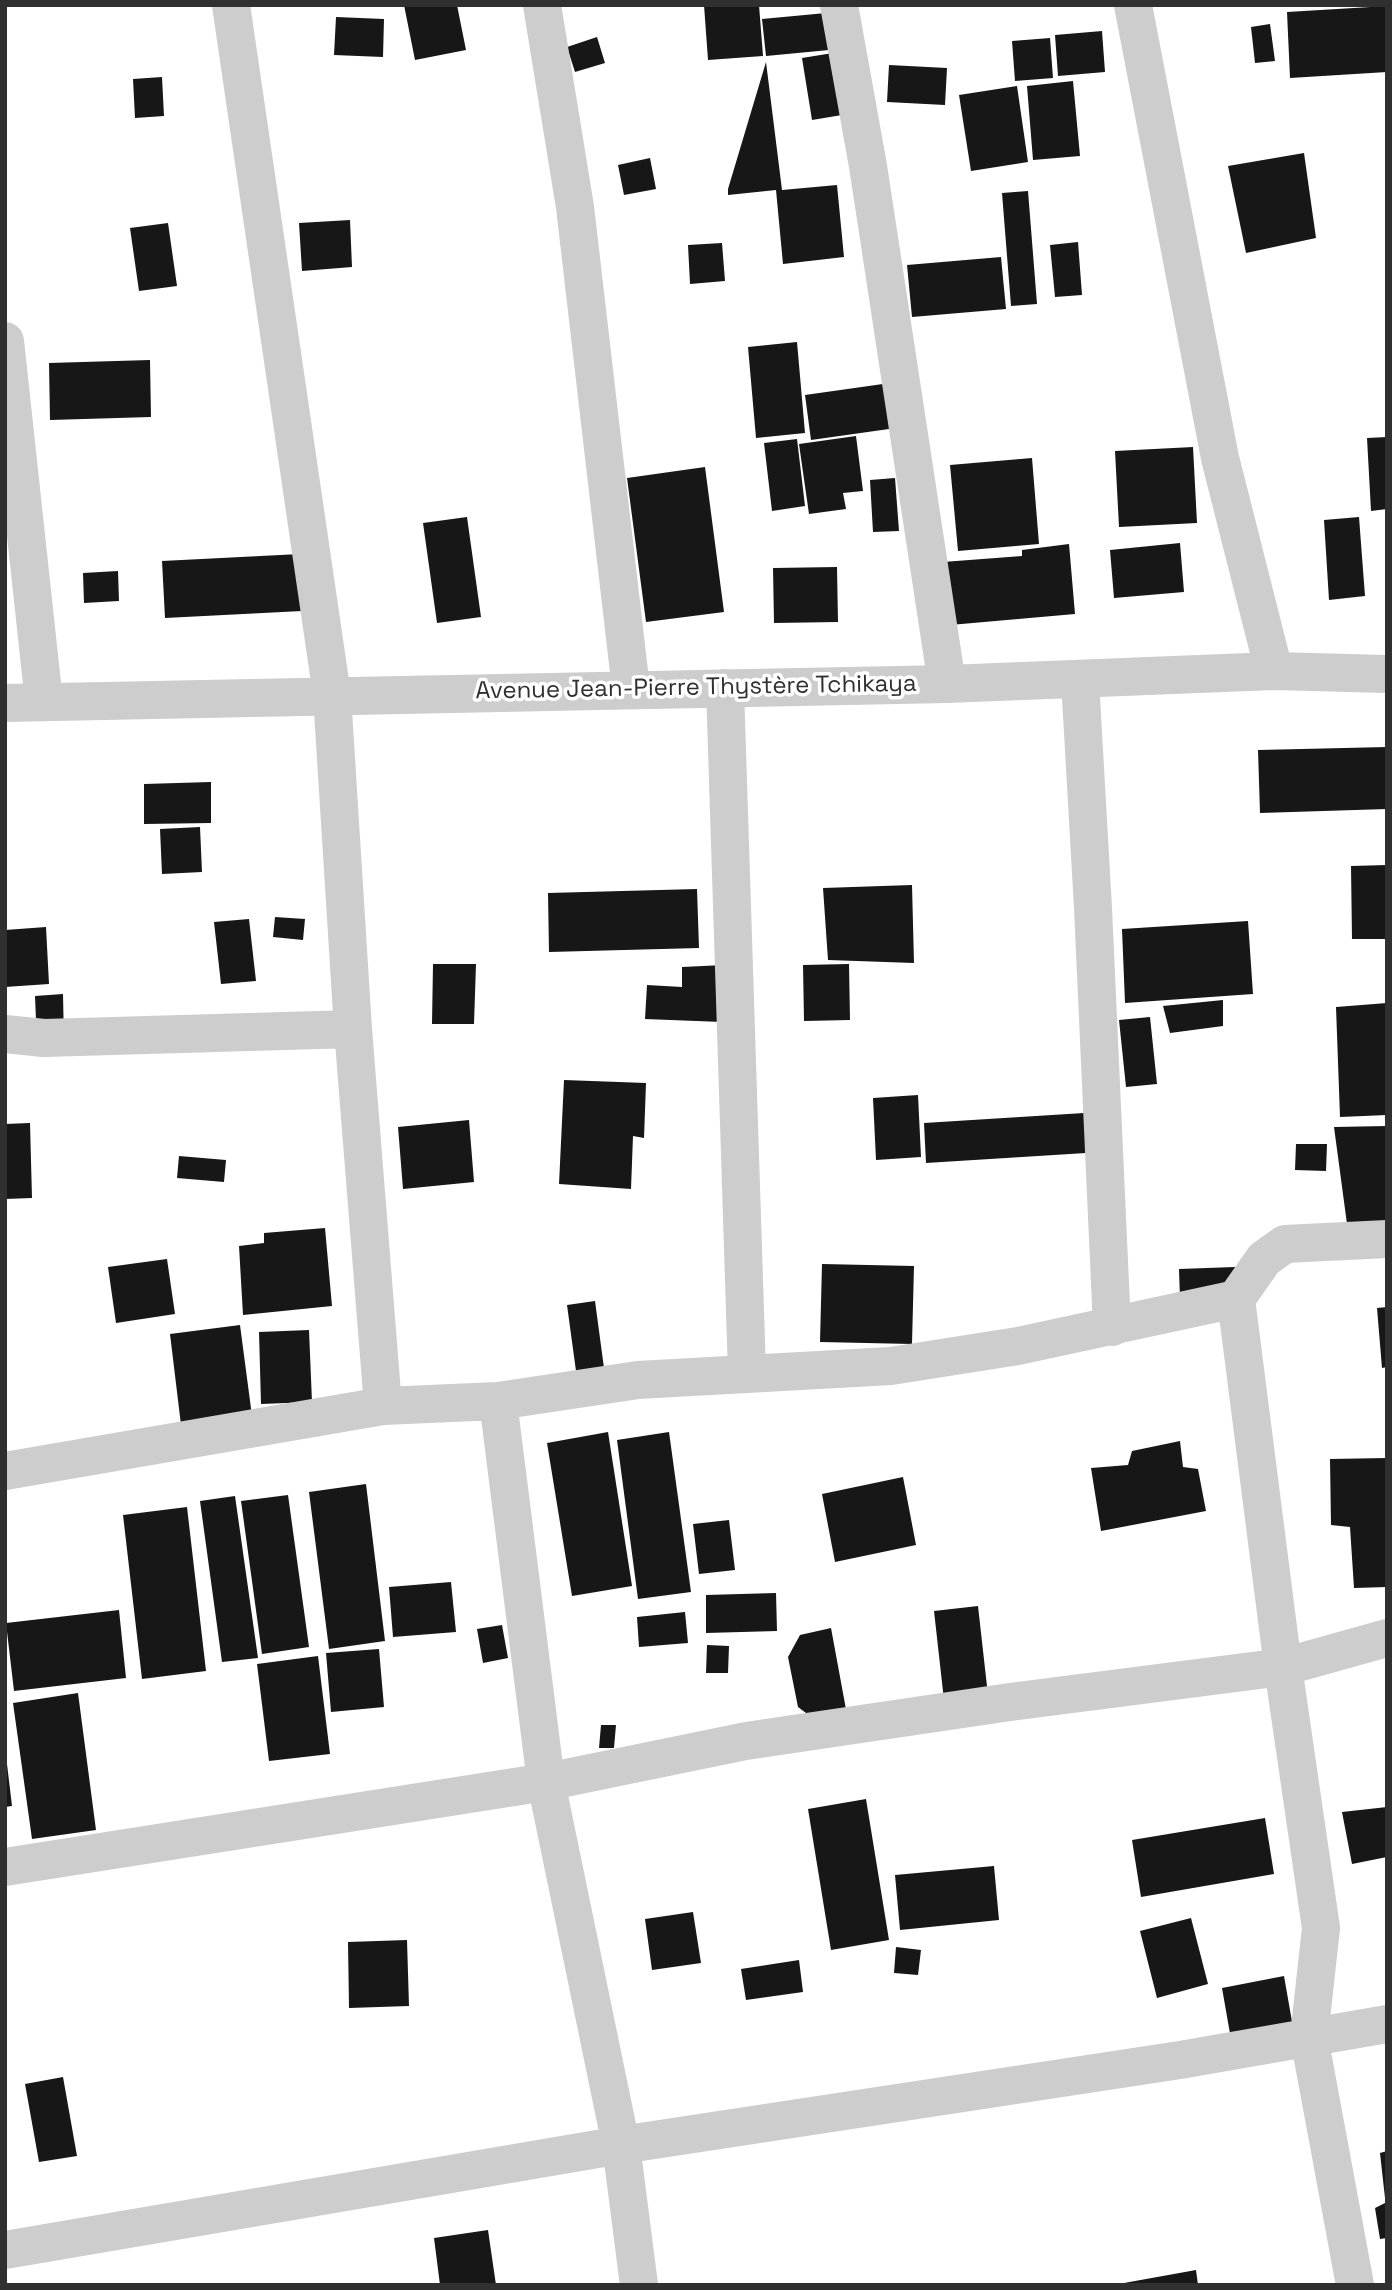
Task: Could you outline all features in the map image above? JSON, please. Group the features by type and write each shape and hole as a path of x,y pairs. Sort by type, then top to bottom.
{"street":[{"path":"231,5 332,695 353,1029 383,1406"},
{"path":"542,5 575,206 631,689"},
{"path":"839,5 868,166 947,684"},
{"path":"1133,5 1220,458 1275,671"},
{"path":"5,341 44,702"},
{"name":"Avenue Jean-Pierre Thystère Tchikaya","path":"5,702 947,684 1275,671 1387,674"},
{"path":"1080,680 1112,1327"},
{"path":"725,688 747,1373"},
{"path":"5,1034 44,1038 353,1029"},
{"path":"1355,2285 1310,2037 1321,1928 1283,1667 1236,1299 1264,1259 1285,1244 1387,1239"},
{"path":"5,1471 383,1406 498,1401 638,1380 891,1366 1018,1346 1236,1299"},
{"path":"498,1401 545,1782 621,2145 639,2285"},
{"path":"5,1867 545,1782 746,1741 1010,1702 1283,1667 1387,1638"},
{"path":"5,2250 621,2145 1180,2060 1387,2024"}],"building":[{"path":"404,5 457,5 466,50 415,60"},
{"path":"704,5 759,5 763,56 708,60"},
{"path":"1387,6 1387,72 1290,78 1287,12"},
{"path":"826,13 829,50 766,56 762,19"},
{"path":"336,17 384,19 383,57 334,55"},
{"path":"1270,24 1275,61 1255,63 1251,27"},
{"path":"1102,31 1105,72 1058,76 1055,35"},
{"path":"597,37 605,63 575,72 567,47"},
{"path":"1050,38 1053,78 1015,81 1012,41"},
{"path":"839,52 848,114 812,120 802,58"},
{"path":"766,62 782,190 837,185 844,257 783,264 776,190 728,195"},
{"path":"889,65 947,68 945,105 887,102"},
{"path":"162,77 164,116 135,118 133,79"},
{"path":"1073,81 1080,156 1033,160 1027,86"},
{"path":"1017,86 1028,162 971,171 959,95"},
{"path":"1304,153 1316,238 1246,253 1228,166"},
{"path":"650,158 656,189 624,195 618,165"},
{"path":"1028,191 1037,304 1011,306 1002,193"},
{"path":"350,220 352,267 302,271 299,223"},
{"path":"168,223 177,286 139,291 130,228"},
{"path":"1078,242 1082,295 1055,297 1050,245"},
{"path":"722,243 725,281 690,284 688,245"},
{"path":"1001,257 1006,309 912,317 907,265"},
{"path":"797,342 805,433 756,438 748,347"},
{"path":"150,360 151,417 50,420 49,363"},
{"path":"890,383 896,428 811,440 805,395"},
{"path":"856,436 863,491 843,493 846,509 809,514 799,444"},
{"path":"1387,437 1387,509 1371,511 1367,438"},
{"path":"797,439 805,506 772,511 764,443"},
{"path":"1193,447 1197,523 1119,527 1115,451"},
{"path":"1032,458 1039,544 958,551 950,465"},
{"path":"705,467 724,612 646,622 627,478"},
{"path":"895,478 899,531 873,532 870,480"},
{"path":"467,517 481,617 437,623 423,523"},
{"path":"1359,517 1365,596 1329,600 1324,520"},
{"path":"1180,543 1184,592 1114,598 1110,550"},
{"path":"1069,544 1075,614 950,625 943,562 1022,556 1022,550"},
{"path":"300,554 302,611 165,618 162,561"},
{"path":"837,567 838,622 774,623 773,568"},
{"path":"118,571 119,601 84,603 83,573"},
{"path":"1387,747 1387,809 1260,813 1258,750"},
{"path":"211,782 211,823 144,824 144,784"},
{"path":"200,827 202,872 162,874 160,829"},
{"path":"1387,865 1387,939 1352,939 1351,866"},
{"path":"912,885 914,963 828,960 823,888"},
{"path":"697,889 699,948 549,952 548,893"},
{"path":"275,917 305,919 303,940 273,937"},
{"path":"249,919 256,981 221,984 214,922"},
{"path":"1248,921 1253,994 1125,1003 1122,929"},
{"path":"46,927 49,984 5,987 5,930"},
{"path":"433,964 476,964 474,1024 432,1024"},
{"path":"849,964 850,1020 804,1021 803,965"},
{"path":"724,965 722,1022 645,1019 647,985 682,987 682,967"},
{"path":"63,994 64,1043 37,1044 35,996"},
{"path":"1223,1000 1223,1026 1170,1033 1163,1006"},
{"path":"1387,1003 1387,1115 1340,1117 1336,1007"},
{"path":"1150,1017 1157,1084 1126,1087 1119,1020"},
{"path":"564,1080 646,1083 644,1138 633,1136 631,1189 559,1184"},
{"path":"918,1095 921,1157 876,1160 873,1098"},
{"path":"1084,1113 1086,1153 926,1163 924,1123"},
{"path":"469,1120 474,1182 403,1189 398,1127"},
{"path":"30,1123 32,1198 5,1199 5,1124"},
{"path":"1387,1126 1387,1221 1347,1224 1334,1127"},
{"path":"1296,1144 1327,1144 1326,1171 1295,1170"},
{"path":"179,1156 226,1160 224,1182 177,1178"},
{"path":"325,1228 332,1306 243,1315 239,1246 264,1243 264,1233"},
{"path":"167,1259 175,1314 116,1323 108,1267"},
{"path":"822,1264 914,1266 912,1344 820,1342"},
{"path":"1235,1267 1236,1299 1180,1300 1179,1269"},
{"path":"595,1301 604,1368 576,1371 567,1305"},
{"path":"1387,1307 1387,1367 1382,1368 1377,1308"},
{"path":"240,1325 252,1416 181,1425 170,1334"},
{"path":"309,1330 312,1402 261,1404 259,1332"},
{"path":"608,1432 632,1586 572,1596 547,1443"},
{"path":"669,1432 691,1592 638,1599 617,1440"},
{"path":"1180,1441 1183,1467 1198,1469 1206,1511 1101,1531 1091,1468 1128,1465 1132,1451"},
{"path":"1387,1458 1387,1587 1354,1588 1350,1527 1331,1525 1330,1459"},
{"path":"903,1477 916,1545 835,1562 822,1494"},
{"path":"366,1484 385,1641 329,1649 309,1492"},
{"path":"288,1495 309,1647 262,1654 241,1501"},
{"path":"235,1496 258,1658 222,1662 200,1501"},
{"path":"187,1507 206,1671 142,1679 123,1515"},
{"path":"729,1520 735,1570 699,1574 693,1524"},
{"path":"451,1582 456,1632 393,1637 389,1587"},
{"path":"776,1593 777,1631 706,1633 706,1595"},
{"path":"978,1606 990,1713 946,1718 934,1611"},
{"path":"119,1610 126,1678 14,1691 6,1623"},
{"path":"685,1612 688,1643 639,1647 637,1617"},
{"path":"502,1625 508,1658 483,1663 477,1629"},
{"path":"831,1628 850,1731 798,1707 788,1657 800,1635"},
{"path":"707,1645 729,1646 728,1673 706,1673"},
{"path":"379,1649 384,1707 331,1712 326,1653"},
{"path":"318,1656 330,1754 269,1761 257,1664"},
{"path":"78,1693 96,1830 32,1839 13,1703"},
{"path":"601,1725 616,1725 614,1748 599,1748"},
{"path":"5,1764 12,1806 5,1807"},
{"path":"866,1799 889,1940 831,1950 808,1809"},
{"path":"1387,1807 1387,1857 1352,1864 1342,1812"},
{"path":"1265,1818 1274,1874 1141,1897 1132,1840"},
{"path":"994,1866 999,1920 900,1930 895,1875"},
{"path":"693,1912 701,1963 652,1970 645,1919"},
{"path":"1191,1918 1208,1984 1157,1998 1140,1931"},
{"path":"407,1940 409,2006 349,2008 348,1942"},
{"path":"896,1947 921,1950 918,1975 894,1973"},
{"path":"799,1960 803,1992 746,2000 741,1969"},
{"path":"1284,1976 1294,2033 1232,2045 1222,1988"},
{"path":"63,2077 77,2156 39,2162 25,2084"},
{"path":"1387,2151 1387,2198 1385,2198 1380,2153"},
{"path":"1387,2202 1387,2238 1380,2239 1375,2208"},
{"path":"488,2230 496,2285 440,2285 434,2238"},
{"path":"1196,2270 1198,2285 1124,2283"}]}
